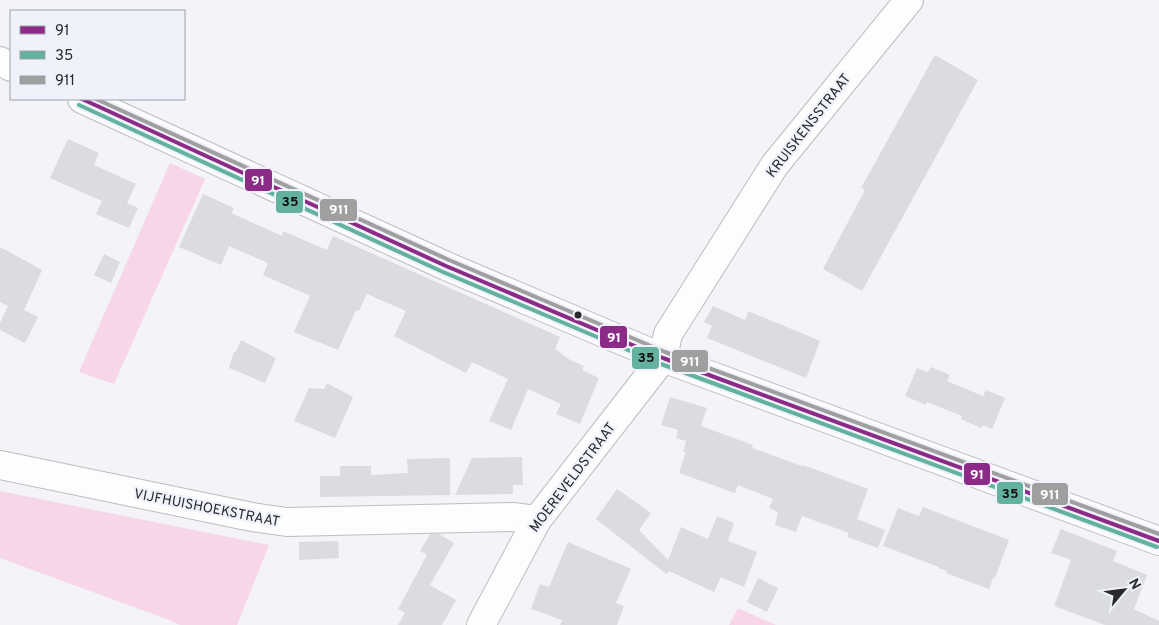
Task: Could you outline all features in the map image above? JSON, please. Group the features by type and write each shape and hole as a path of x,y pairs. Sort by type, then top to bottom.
{"street":[{"name":"KRUISKENSSTRAAT","path":"666,346 774,166 909,0"},
{"path":"84,100 446,266 666,346 790,404 1159,541"},
{"name":"MOEREVELDSTRAAT","path":"481,625 537,520 666,346"},
{"name":"VIJFHUISHOEKSTRAAT","path":"0,465 252,517 288,522 515,517 537,520"}],"shaded area":[{"path":"170,163 205,179 114,384 79,372"},
{"path":"0,491 269,545 237,625 180,625 0,558"},
{"path":"738,608 776,625 729,625"}],"building":[{"path":"935,55 978,80 862,291 823,269 865,190 861,188"},
{"path":"68,139 99,153 94,165 136,184 127,203 138,208 129,228 96,214 102,201 50,178"},
{"path":"203,194 234,208 231,213 282,236 283,231 327,250 333,236 560,337 555,349 570,360 584,366 582,370 599,378 580,424 556,414 561,404 528,389 511,430 489,421 508,379 472,362 466,373 394,336 406,311 367,294 359,311 356,310 338,350 294,332 310,296 263,275 268,263 229,246 221,265 179,247"},
{"path":"0,247 42,270 24,310 38,317 25,343 0,330 0,323 8,306 0,302"},
{"path":"104,254 120,262 111,283 94,275"},
{"path":"713,306 745,320 748,311 820,341 806,378 707,338 712,326 704,322"},
{"path":"241,340 276,358 265,383 229,368 234,352 236,352"},
{"path":"931,367 950,375 947,381 983,396 986,390 1005,398 992,429 983,425 981,428 961,419 962,416 927,402 926,405 905,396 917,368 928,372"},
{"path":"327,383 353,397 335,438 294,421 309,388 324,389"},
{"path":"670,397 707,408 701,426 753,445 752,448 868,489 857,519 885,530 878,548 847,537 849,533 802,516 796,532 775,525 778,512 769,508 773,499 738,485 735,493 679,473 686,452 683,452 686,441 676,438 678,430 661,425"},
{"path":"522,457 523,485 513,485 513,494 455,495 472,458"},
{"path":"450,458 450,495 320,497 320,476 340,476 340,466 371,466 371,475 408,473 407,459"},
{"path":"617,489 651,513 639,530 668,560 681,527 708,539 717,516 734,523 728,541 757,552 744,587 721,577 714,592 669,571 666,574 596,519"},
{"path":"923,507 1009,540 989,589 946,573 947,571 939,567 883,546 898,508 919,516"},
{"path":"1061,529 1117,551 1113,561 1147,575 1134,609 1159,621 1159,625 1105,625 1054,606 1071,560 1051,553"},
{"path":"430,534 439,534 454,543 430,585 456,600 442,625 398,625 405,613 398,609 427,555 420,551"},
{"path":"338,541 339,558 299,560 299,542"},
{"path":"568,542 631,569 616,603 624,606 617,625 560,625 562,620 531,609 540,584 549,587"},
{"path":"758,578 778,588 767,612 747,602"}],"transit line":[{"name":"91","path":"84,100 446,266 663,358 1159,541"},
{"name":"911","path":"98,100 449,260 665,352 1159,534"},
{"name":"35","path":"79,105 443,272 661,364 1157,547"}]}
